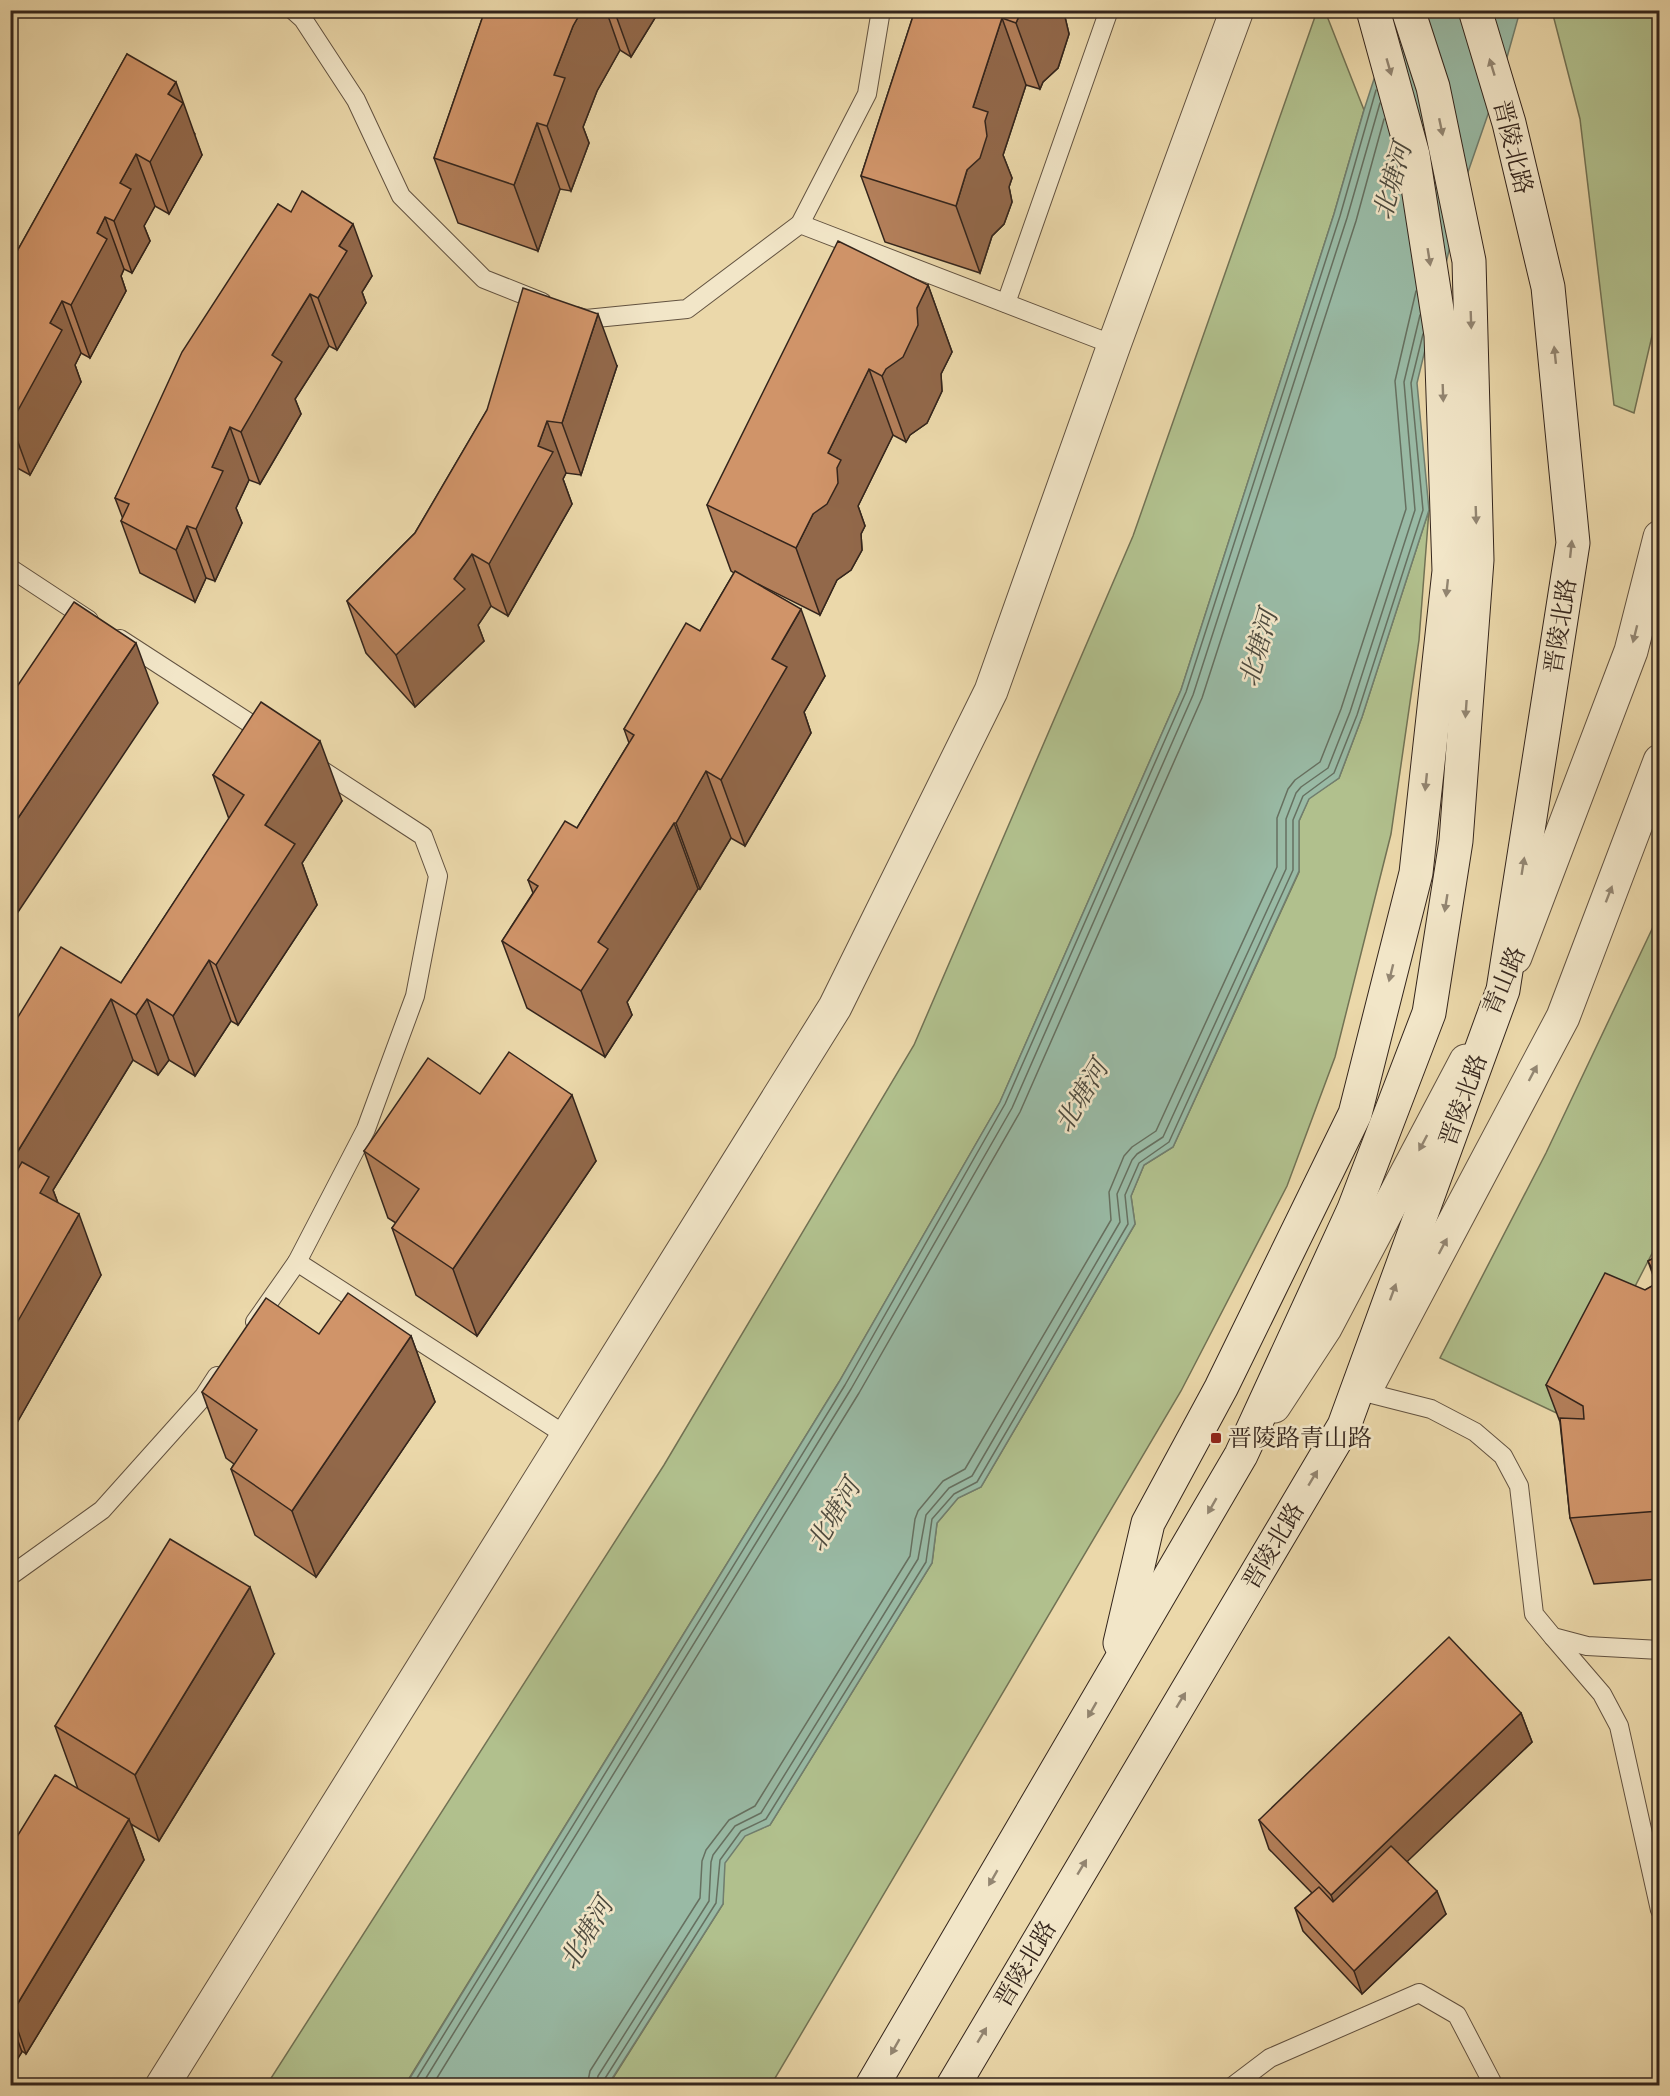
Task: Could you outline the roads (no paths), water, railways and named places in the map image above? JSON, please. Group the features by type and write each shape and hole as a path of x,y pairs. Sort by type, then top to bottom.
{"main road":[{"path":"162,2085 835,1007 991,691 1114,345 1237,10"},
{"path":"1112,1676 1148,1523 1221,1388 1355,1114 1416,873 1449,571 1442,335 1413,155 1373,10"},
{"path":"872,2085 1241,1455 1354,1209 1429,1013 1456,841 1477,560 1469,261 1433,87 1408,10"},
{"name":"晋陵北路","path":"953,2085 1344,1426 1503,990 1573,543 1548,287 1509,123 1475,10"},
{"name":"青山路","path":"1241,1455 1325,1328 1503,990 1631,651 1659,537"},
{"path":"1344,1426 1388,1350 1563,1017 1659,761"}],"lane":[{"path":"294,10 303,19 356,100 401,196 484,279 586,319 687,309 800,224 867,94 881,10"},
{"path":"1006,303 1109,10"},
{"path":"800,224 1114,345"},
{"path":"10,568 282,745"},
{"path":"243,1338 297,1262 366,1129 415,996 438,876 423,836 302,758"},
{"path":"297,1262 567,1436"},
{"path":"10,1576 102,1510 204,1396 230,1357"},
{"path":"1364,1392 1431,1409 1475,1432 1503,1456 1519,1486 1534,1614 1602,1694 1619,1726 1659,1910"},
{"path":"1553,1637 1587,1646 1659,1650"},
{"path":"1233,2085 1270,2058 1419,1993 1457,2015 1494,2085"}],"water":[{"name":"北塘河","path":"1396,11 1520,11 1504,68 1468,172 1417,383 1429,510 1362,717 1339,778 1309,799 1299,821 1299,871 1173,1147 1144,1165 1131,1196 1135,1224 981,1487 958,1498 937,1523 932,1563 770,1825 745,1836 725,1863 723,1904 608,2085 405,2086 839,1382 1000,1102 1181,690 1334,214"}],"place":[{"name":"晋陵路青山路","path":"1216,1438"}]}
